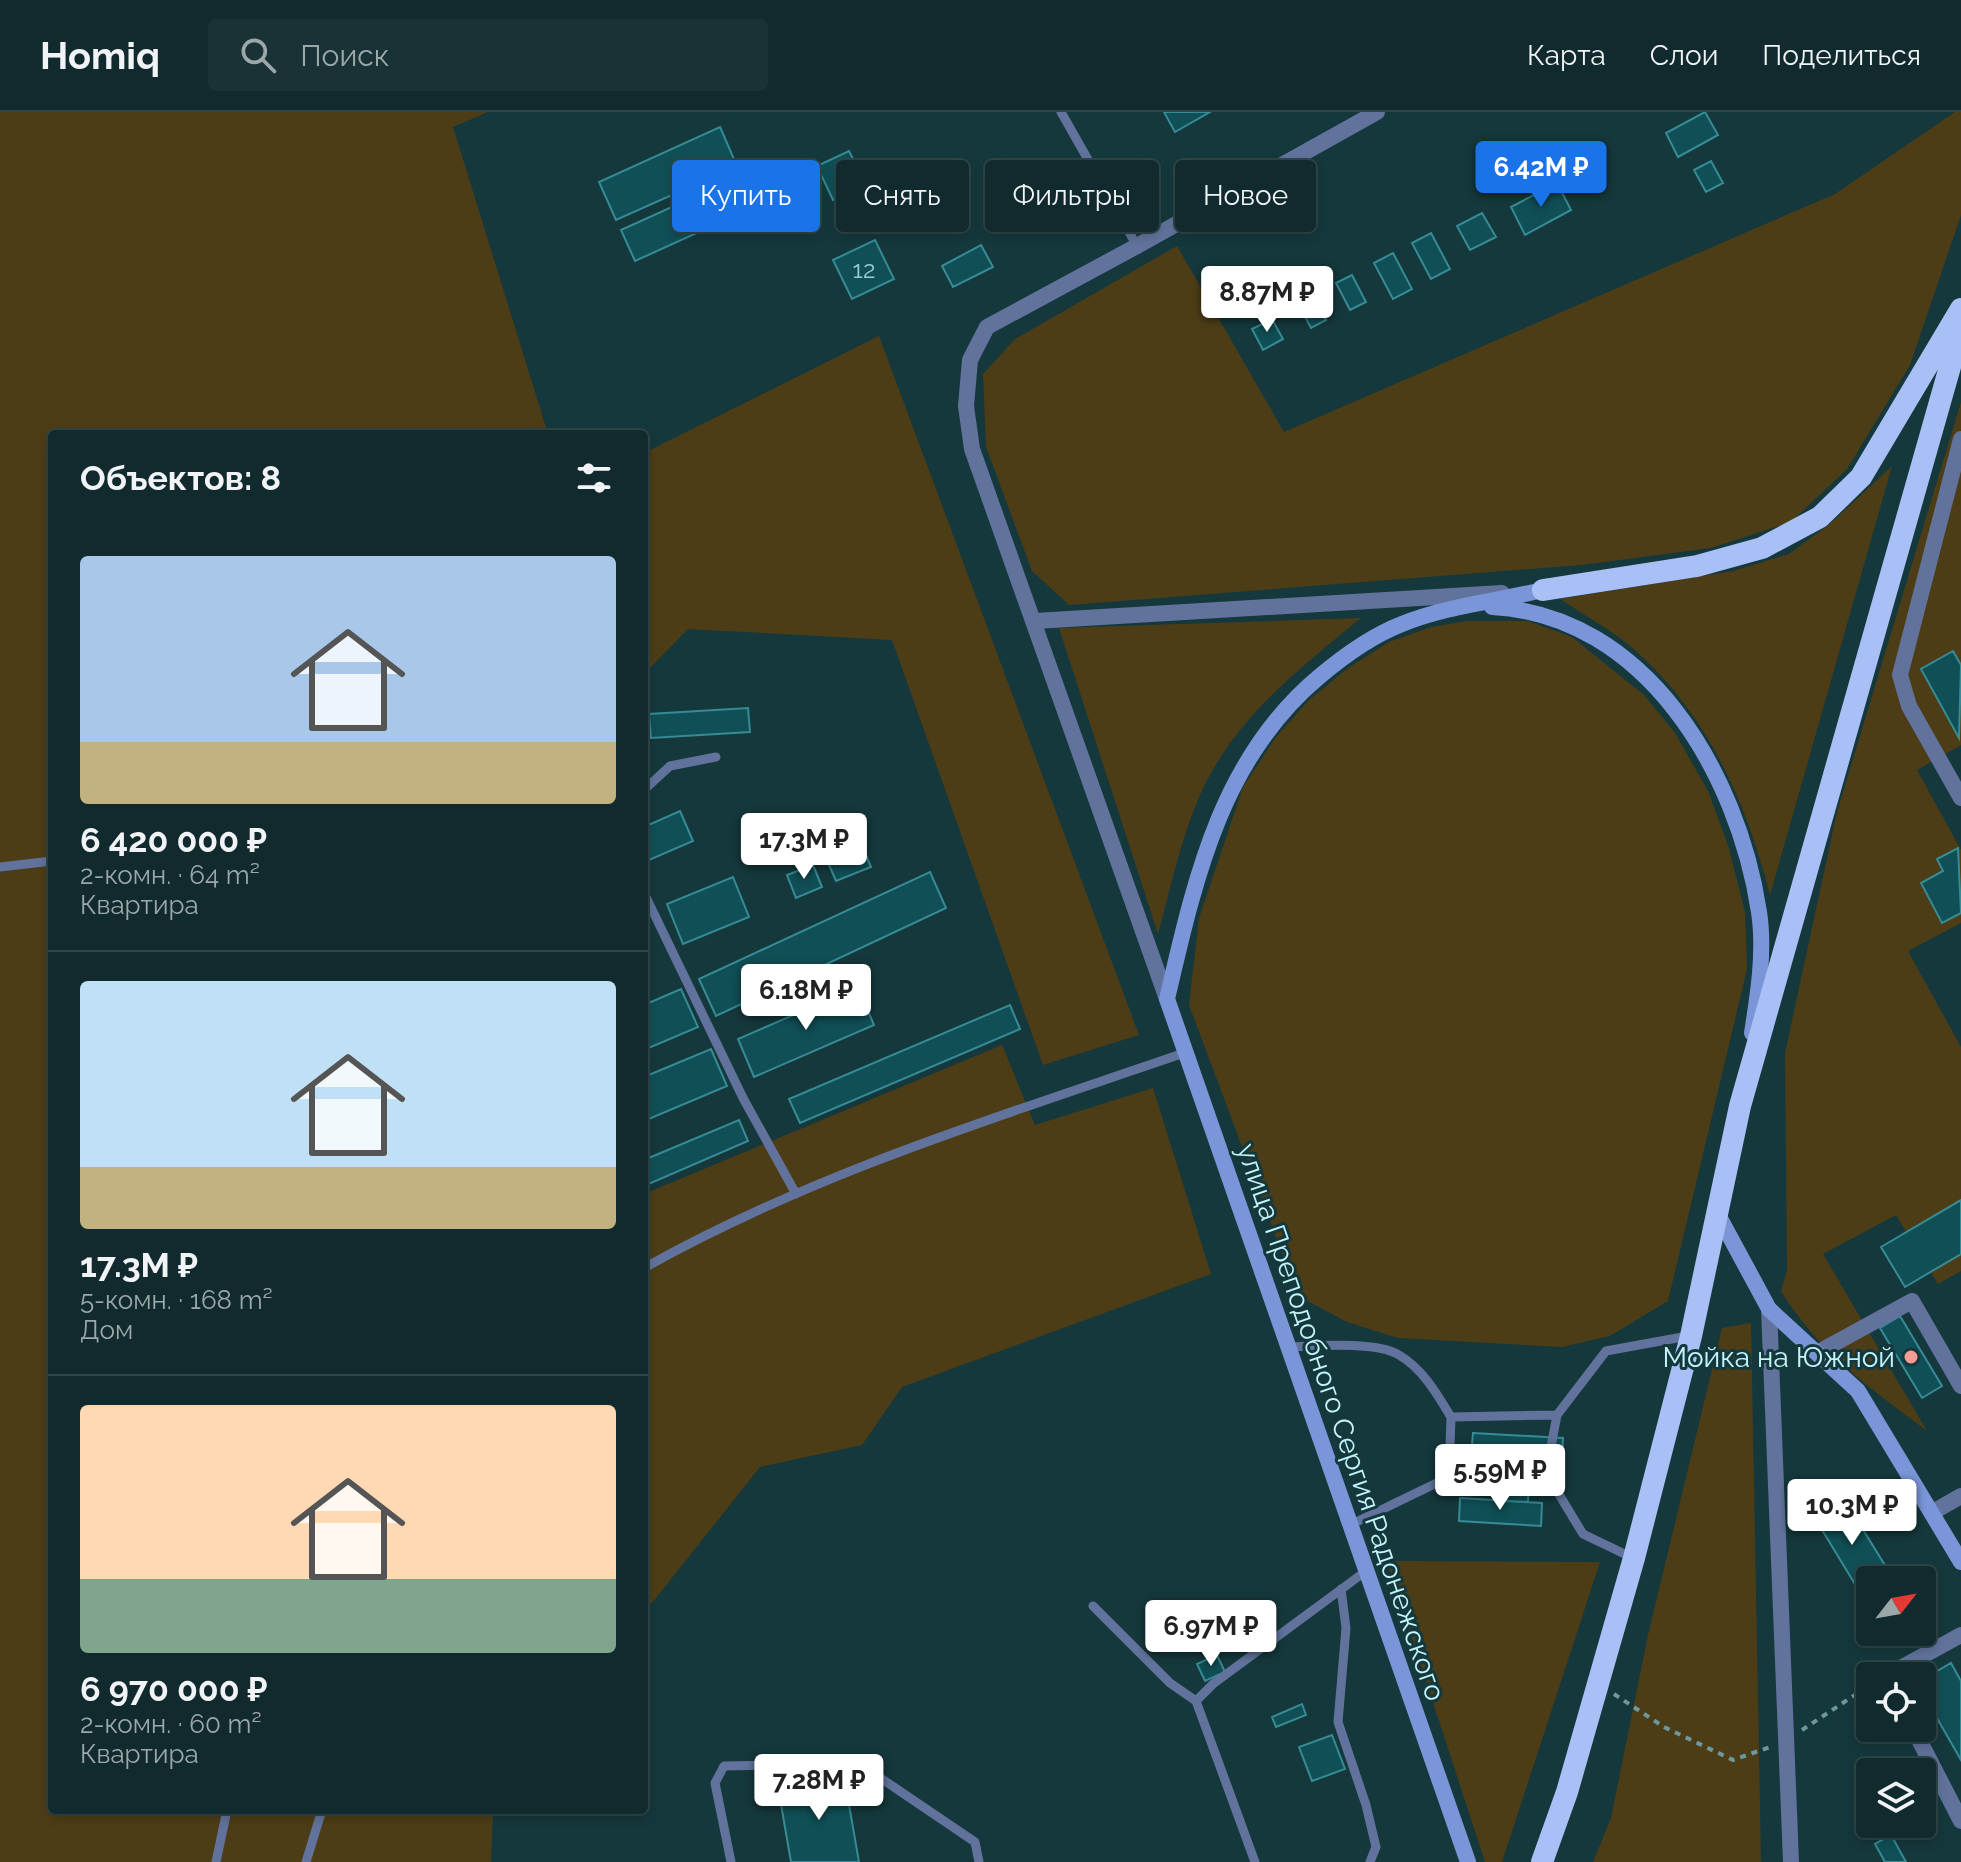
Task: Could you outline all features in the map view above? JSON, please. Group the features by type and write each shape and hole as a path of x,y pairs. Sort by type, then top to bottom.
{"highway":[{"path":"1543,590 1697,566 1762,548 1820,517 1861,477 1961,309"},
{"path":"1542,1862 1567,1792 1634,1558 1691,1336 1740,1106 1961,328"}],"main road":[{"path":"1167,999 1197,871 1224,800 1261,737 1299,693 1365,641 1401,624 1445,610 1543,590"},
{"path":"1474,606 1542,613 1567,622 1624,656 1674,706 1694,733 1731,815 1759,913 1761,962 1740,1106"},
{"name":"улица Преподобного Сергия Радонежского","path":"1167,999 1467,1860"},
{"path":"1716,1211 1769,1309 1858,1391 1961,1562"}],"street":[{"path":"1167,999 972,449 966,406 970,360 987,327 1377,112"},
{"path":"1961,439 1900,675 1909,706 1961,798"},
{"path":"1035,621 1543,590"},
{"path":"1368,603 1445,610"},
{"path":"1817,1353 1912,1301 1961,1386"},
{"path":"1769,1309 1791,1862"},
{"path":"1933,1512 1961,1496"},
{"path":"1912,1662 1961,1635"},
{"path":"1920,1742 1961,1821"}],"lane":[{"path":"1061,112 1137,246"},
{"path":"648,786 670,766 716,757"},
{"path":"0,867 48,861"},
{"path":"648,901 743,1098 796,1194"},
{"path":"648,1266 716,1228 879,1159 1184,1053"},
{"path":"1634,1558 1583,1534 1546,1473 1557,1415 1606,1351 1691,1336"},
{"path":"1288,1347 1341,1344 1398,1353 1425,1377 1451,1417 1449,1477"},
{"path":"1451,1417 1557,1415"},
{"path":"1350,1525 1449,1477 1546,1473"},
{"path":"1196,1701 1213,1684 1366,1571"},
{"path":"1341,1589 1346,1628 1338,1722 1373,1833 1376,1847 1370,1862"},
{"path":"1093,1606 1170,1683 1196,1701 1255,1862"},
{"path":"731,1862 715,1783 724,1766 785,1764 817,1764 882,1779 975,1842 979,1862"},
{"path":"216,1862 226,1814"},
{"path":"306,1862 321,1814"}],"path":[{"path":"1598,1684 1664,1727 1733,1760 1787,1740 1856,1694"}],"shaded area":[{"path":"0,112 488,112 453,127 547,430 48,430 48,1814 493,1814 491,1862 0,1862"},
{"path":"1955,112 1961,112 1961,215 1910,365 1847,469 1791,522 1711,548 1581,565 1069,605 1032,571 986,447 983,374 1015,339 1177,246 1284,432 1835,194"},
{"path":"879,336 1139,1035 1043,1065 892,640 688,629 648,670 648,451"},
{"path":"1961,402 1961,745 1917,770 1961,850 1961,923 1908,951 1961,1047 1961,1271 1938,1284 1896,1215 1823,1254 1927,1431 1829,1351 1781,1291 1787,1270 1785,1053 1837,812"},
{"path":"1892,466 1770,895 1736,794 1704,733 1684,704 1636,651 1560,599 1733,571 1789,554 1831,523"},
{"path":"1361,618 1265,702 1218,761 1189,823 1158,934 1059,628"},
{"path":"1467,621 1528,621 1572,637 1644,695 1675,733 1708,791 1728,845 1745,912 1747,969 1668,1301 1610,1336 1562,1347 1398,1338 1347,1322 1298,1296 1189,1005 1199,918 1243,787 1276,737 1309,700 1348,668 1389,642 1431,627"},
{"path":"1002,1045 1035,1125 1153,1088 1211,1274 902,1387 862,1445 760,1467 648,1608 648,1192"},
{"path":"1751,1323 1761,1862 1593,1862 1611,1818 1648,1635 1722,1328"},
{"path":"1387,1561 1600,1562 1502,1862 1485,1862"}],"building":[{"path":"1164,112 1210,112 1175,132"},
{"path":"1705,112 1718,135 1678,157 1666,133"},
{"path":"720,127 734,160 672,160 672,195 616,220 599,182"},
{"path":"1577,147 1582,157 1569,164 1564,155"},
{"path":"849,151 854,160 836,160 836,199 833,200 820,172 820,165"},
{"path":"1711,161 1723,183 1706,192 1694,170"},
{"path":"1557,183 1571,210 1525,235 1511,207"},
{"path":"672,207 672,232 699,232 635,261 621,230"},
{"path":"1482,213 1496,237 1470,250 1457,226"},
{"path":"1431,233 1450,269 1431,279 1412,243"},
{"path":"875,240 894,279 852,299 833,260"},
{"path":"981,245 993,267 953,287 942,266"},
{"path":"1393,253 1412,289 1393,299 1374,263"},
{"path":"1352,275 1366,302 1350,310 1336,283"},
{"path":"1310,290 1326,320 1311,328 1295,298"},
{"path":"1272,319 1283,339 1263,350 1252,329"},
{"path":"1953,651 1961,665 1959,738 1921,669"},
{"path":"748,708 750,732 651,738 649,714"},
{"path":"680,811 693,841 649,860 648,825"},
{"path":"861,843 871,867 836,881 826,858"},
{"path":"1958,848 1961,913 1942,923 1921,883 1943,871 1937,859"},
{"path":"813,865 822,887 796,898 787,875"},
{"path":"930,872 946,908 716,1016 699,979"},
{"path":"733,877 749,917 683,944 667,904"},
{"path":"858,987 874,1025 754,1077 738,1039"},
{"path":"681,989 698,1027 648,1048 648,1003"},
{"path":"1010,1005 1020,1029 800,1123 789,1099"},
{"path":"711,1049 727,1086 648,1119 648,1075"},
{"path":"739,1120 748,1141 648,1184 648,1158"},
{"path":"1961,1200 1961,1254 1905,1287 1881,1247"},
{"name":"Мойка на Южной","path":"1900,1316 1942,1386 1922,1398 1880,1328"},
{"path":"1473,1433 1563,1438 1562,1458 1530,1456 1528,1502 1502,1501 1505,1457 1471,1456"},
{"path":"1843,1497 1885,1566 1856,1566 1856,1586 1813,1515"},
{"path":"1460,1498 1542,1503 1541,1526 1459,1521"},
{"path":"1217,1655 1225,1672 1205,1681 1197,1664"},
{"path":"1951,1663 1961,1681 1961,1760 1936,1716 1936,1672"},
{"path":"1302,1704 1306,1715 1276,1727 1272,1717"},
{"path":"1332,1735 1345,1769 1312,1781 1299,1747"},
{"path":"844,1776 859,1862 791,1862 778,1787"},
{"path":"1893,1838 1906,1862 1885,1862 1875,1844"}],"place":[{"name":"Мойка на Южной","path":"1911,1357"}]}
